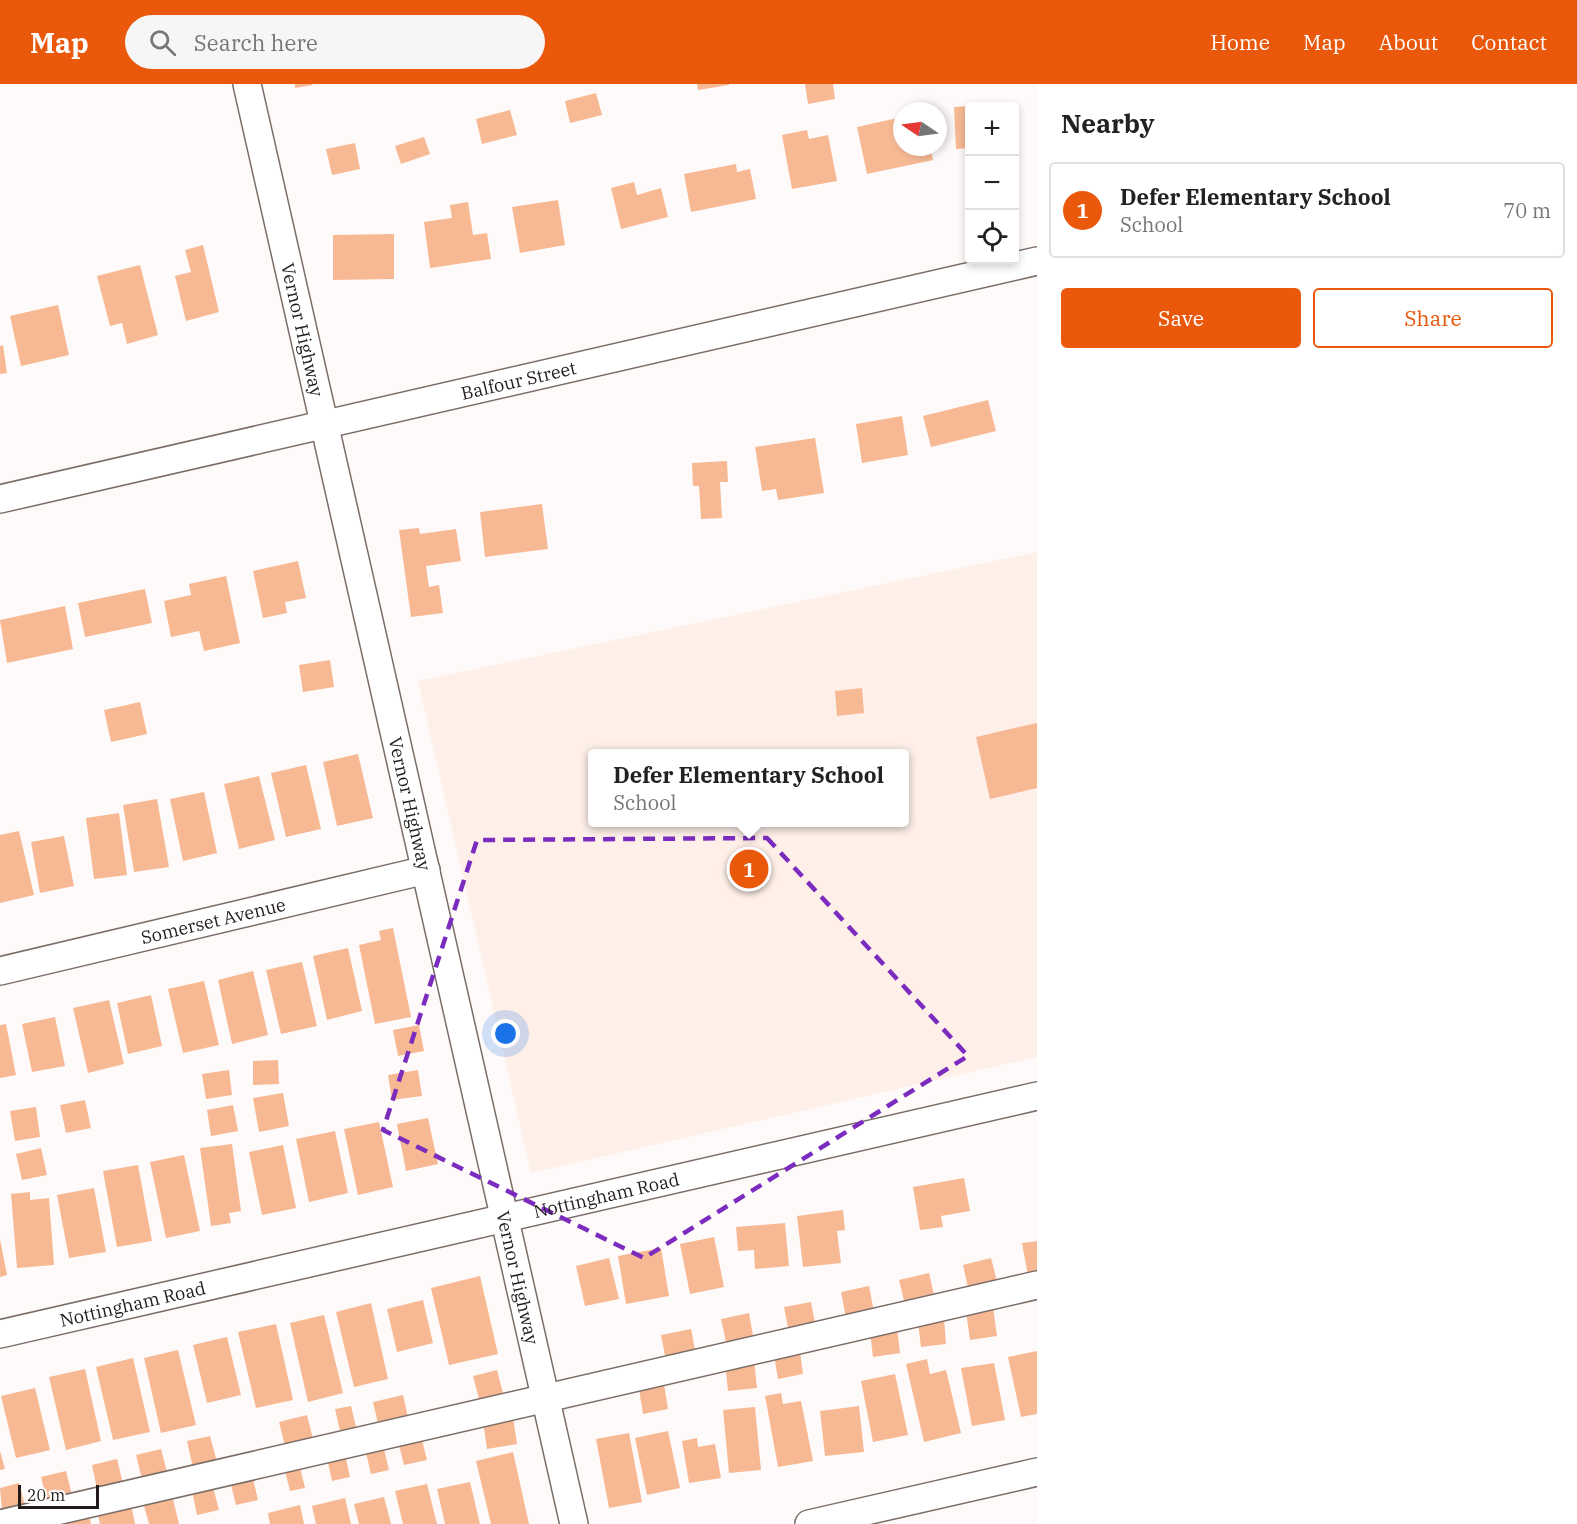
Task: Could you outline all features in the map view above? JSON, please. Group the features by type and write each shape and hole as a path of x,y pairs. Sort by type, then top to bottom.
{"street":[{"name":"Vernor Highway","path":"247,84 543,1397 574,1524"},
{"name":"Balfour Street","path":"0,499 1037,261"},
{"name":"Somerset Avenue","path":"0,971 426,870"},
{"name":"Nottingham Road","path":"0,1334 1037,1096"},
{"path":"0,1524 543,1397 1037,1285"},
{"path":"809,1524 1037,1472"}],"highlighted area":[{"path":"767,838 968,1056 644,1258 383,1130 477,840"}],"shaded area":[{"path":"1037,552 1037,1057 531,1173 418,681"}],"building":[{"path":"295,84 312,84 313,85 295,88"},
{"path":"697,84 729,84 729,85 698,90"},
{"path":"805,84 833,84 835,99 808,104"},
{"path":"596,93 602,115 570,123 565,101"},
{"path":"965,106 965,148 956,149 954,107"},
{"path":"510,110 517,135 482,144 476,119"},
{"path":"893,119 893,156 932,156 933,160 867,174 857,127"},
{"path":"807,130 809,139 828,135 837,181 792,189 782,135"},
{"path":"424,137 430,154 401,164 395,146"},
{"path":"355,143 360,169 332,175 326,149"},
{"path":"736,164 737,172 750,169 756,199 691,212 684,174"},
{"path":"634,182 637,195 661,188 668,217 621,229 611,188"},
{"path":"558,200 565,245 520,253 512,207"},
{"path":"468,202 473,235 487,233 491,259 430,268 424,222 452,218 450,205"},
{"path":"394,234 394,279 333,280 333,235"},
{"path":"203,245 219,312 186,321 175,276 191,272 185,250"},
{"path":"140,265 158,335 127,344 122,323 110,326 97,276"},
{"path":"58,305 69,355 21,366 10,316"},
{"path":"3,345 7,373 0,374 0,346"},
{"path":"988,400 996,431 931,447 923,416"},
{"path":"902,416 908,455 862,463 856,424"},
{"path":"815,438 824,493 778,500 776,489 762,491 755,447"},
{"path":"727,461 728,482 720,482 722,518 701,519 699,486 693,486 692,463"},
{"path":"542,504 548,549 485,557 480,512"},
{"path":"419,528 420,534 456,529 461,561 426,566 429,587 439,585 443,613 411,617 399,530"},
{"path":"298,561 306,598 285,602 287,613 263,618 253,571"},
{"path":"226,576 240,643 204,651 199,631 171,637 164,601 191,595 189,584"},
{"path":"145,589 152,623 85,637 78,603"},
{"path":"65,606 73,649 7,663 0,620"},
{"path":"330,660 334,687 303,692 299,665"},
{"path":"862,688 864,713 837,716 835,691"},
{"path":"140,702 147,734 111,742 104,710"},
{"path":"1037,723 1037,788 990,799 976,737"},
{"path":"358,754 373,818 337,826 323,762"},
{"path":"306,765 321,829 286,837 271,773"},
{"path":"259,776 275,840 239,849 224,784"},
{"path":"204,792 217,853 183,861 170,799"},
{"path":"157,799 169,867 134,872 123,805"},
{"path":"119,813 127,875 94,879 86,818"},
{"path":"19,831 34,895 0,903 0,835"},
{"path":"64,836 74,886 40,893 31,842"},
{"path":"393,928 411,1017 375,1024 359,945 381,940 379,931"},
{"path":"348,948 362,1011 327,1020 313,956"},
{"path":"302,962 317,1026 281,1034 266,970"},
{"path":"253,971 268,1035 232,1044 218,980"},
{"path":"204,981 219,1045 183,1053 168,989"},
{"path":"151,995 162,1046 128,1054 117,1003"},
{"path":"109,1000 124,1064 88,1073 73,1008"},
{"path":"55,1017 65,1066 32,1072 22,1024"},
{"path":"6,1024 16,1075 0,1078 0,1025"},
{"path":"419,1025 424,1051 398,1056 393,1030"},
{"path":"278,1060 279,1084 253,1085 253,1061"},
{"path":"229,1070 232,1095 206,1099 202,1074"},
{"path":"418,1070 422,1096 392,1100 388,1075"},
{"path":"283,1093 289,1126 259,1132 253,1098"},
{"path":"85,1100 91,1128 66,1133 60,1105"},
{"path":"233,1105 238,1131 211,1136 207,1110"},
{"path":"36,1107 40,1137 15,1141 10,1111"},
{"path":"428,1118 438,1164 406,1171 397,1124"},
{"path":"379,1122 393,1187 358,1195 344,1129"},
{"path":"335,1131 348,1193 309,1202 296,1139"},
{"path":"232,1144 241,1211 229,1213 231,1223 211,1226 200,1148"},
{"path":"283,1145 296,1208 262,1215 249,1152"},
{"path":"41,1148 47,1175 22,1180 16,1154"},
{"path":"184,1155 200,1231 166,1238 150,1162"},
{"path":"138,1165 152,1241 117,1247 103,1171"},
{"path":"964,1178 970,1211 941,1216 943,1227 920,1230 913,1187"},
{"path":"94,1188 106,1252 69,1258 57,1195"},
{"path":"30,1192 30,1200 49,1198 54,1265 17,1268 11,1194"},
{"path":"843,1210 845,1230 837,1231 841,1263 803,1267 797,1216"},
{"path":"785,1223 789,1266 755,1269 754,1250 738,1251 736,1227"},
{"path":"714,1237 724,1287 690,1294 680,1244"},
{"path":"0,1239 7,1275 0,1277"},
{"path":"1037,1241 1037,1275 1028,1276 1022,1243"},
{"path":"661,1248 669,1296 626,1304 618,1256"},
{"path":"609,1258 619,1299 585,1306 576,1266"},
{"path":"991,1258 998,1285 969,1292 963,1265"},
{"path":"929,1273 935,1299 905,1305 899,1280"},
{"path":"480,1276 498,1354 449,1365 431,1288"},
{"path":"869,1286 874,1312 846,1318 841,1292"},
{"path":"423,1300 433,1343 397,1352 387,1309"},
{"path":"811,1302 816,1328 789,1333 784,1307"},
{"path":"371,1303 388,1379 354,1387 336,1312"},
{"path":"993,1307 997,1336 970,1340 966,1311"},
{"path":"749,1313 754,1341 727,1347 721,1319"},
{"path":"324,1315 343,1393 308,1402 290,1323"},
{"path":"944,1319 946,1344 921,1347 918,1322"},
{"path":"276,1324 293,1400 256,1408 238,1332"},
{"path":"897,1328 900,1353 873,1357 870,1332"},
{"path":"691,1329 696,1355 666,1361 661,1335"},
{"path":"227,1337 241,1395 207,1403 193,1345"},
{"path":"178,1350 196,1425 161,1433 144,1358"},
{"path":"800,1351 803,1374 778,1379 774,1355"},
{"path":"1037,1351 1037,1414 1021,1417 1008,1357"},
{"path":"133,1358 150,1432 113,1440 96,1367"},
{"path":"754,1359 757,1388 728,1391 725,1363"},
{"path":"927,1359 930,1374 946,1370 961,1433 924,1442 906,1364"},
{"path":"994,1363 1005,1420 972,1426 961,1368"},
{"path":"85,1369 101,1441 66,1450 49,1377"},
{"path":"497,1370 504,1397 480,1403 473,1376"},
{"path":"895,1374 908,1435 873,1442 861,1381"},
{"path":"664,1384 668,1409 643,1414 639,1389"},
{"path":"35,1388 50,1450 16,1458 1,1396"},
{"path":"781,1393 783,1404 801,1401 813,1461 778,1467 765,1396"},
{"path":"403,1395 409,1421 379,1428 373,1402"},
{"path":"351,1406 357,1431 341,1435 335,1409"},
{"path":"859,1406 864,1452 825,1456 820,1411"},
{"path":"755,1407 761,1470 729,1473 723,1410"},
{"path":"307,1415 314,1443 286,1450 279,1422"},
{"path":"513,1417 517,1444 487,1449 483,1422"},
{"path":"668,1431 680,1488 647,1495 635,1438"},
{"path":"629,1433 642,1502 609,1508 596,1439"},
{"path":"210,1436 217,1462 193,1468 187,1441"},
{"path":"697,1438 698,1447 715,1444 721,1478 689,1483 682,1441"},
{"path":"422,1440 427,1460 404,1465 399,1445"},
{"path":"383,1445 389,1470 371,1474 365,1449"},
{"path":"161,1449 168,1476 143,1483 136,1455"},
{"path":"0,1451 5,1469 0,1470"},
{"path":"513,1452 529,1524 491,1524 476,1461"},
{"path":"345,1454 350,1477 332,1481 327,1458"},
{"path":"117,1459 124,1488 98,1494 92,1465"},
{"path":"299,1463 305,1488 290,1491 284,1467"},
{"path":"66,1471 72,1495 47,1501 41,1477"},
{"path":"253,1479 258,1500 236,1505 231,1485"},
{"path":"470,1482 480,1524 445,1524 437,1489"},
{"path":"19,1483 25,1506 2,1511 0,1488"},
{"path":"427,1484 437,1524 403,1524 395,1491"},
{"path":"213,1487 219,1510 197,1515 192,1491"},
{"path":"172,1495 179,1524 149,1524 143,1502"},
{"path":"384,1497 391,1524 359,1524 354,1504"},
{"path":"345,1498 351,1524 316,1524 312,1506"},
{"path":"131,1504 135,1524 100,1524 97,1511"},
{"path":"300,1505 304,1524 270,1524 268,1513"},
{"path":"89,1515 91,1524 54,1524"}],"place":[{"name":"Defer Elementary School","path":"749,869"}]}
